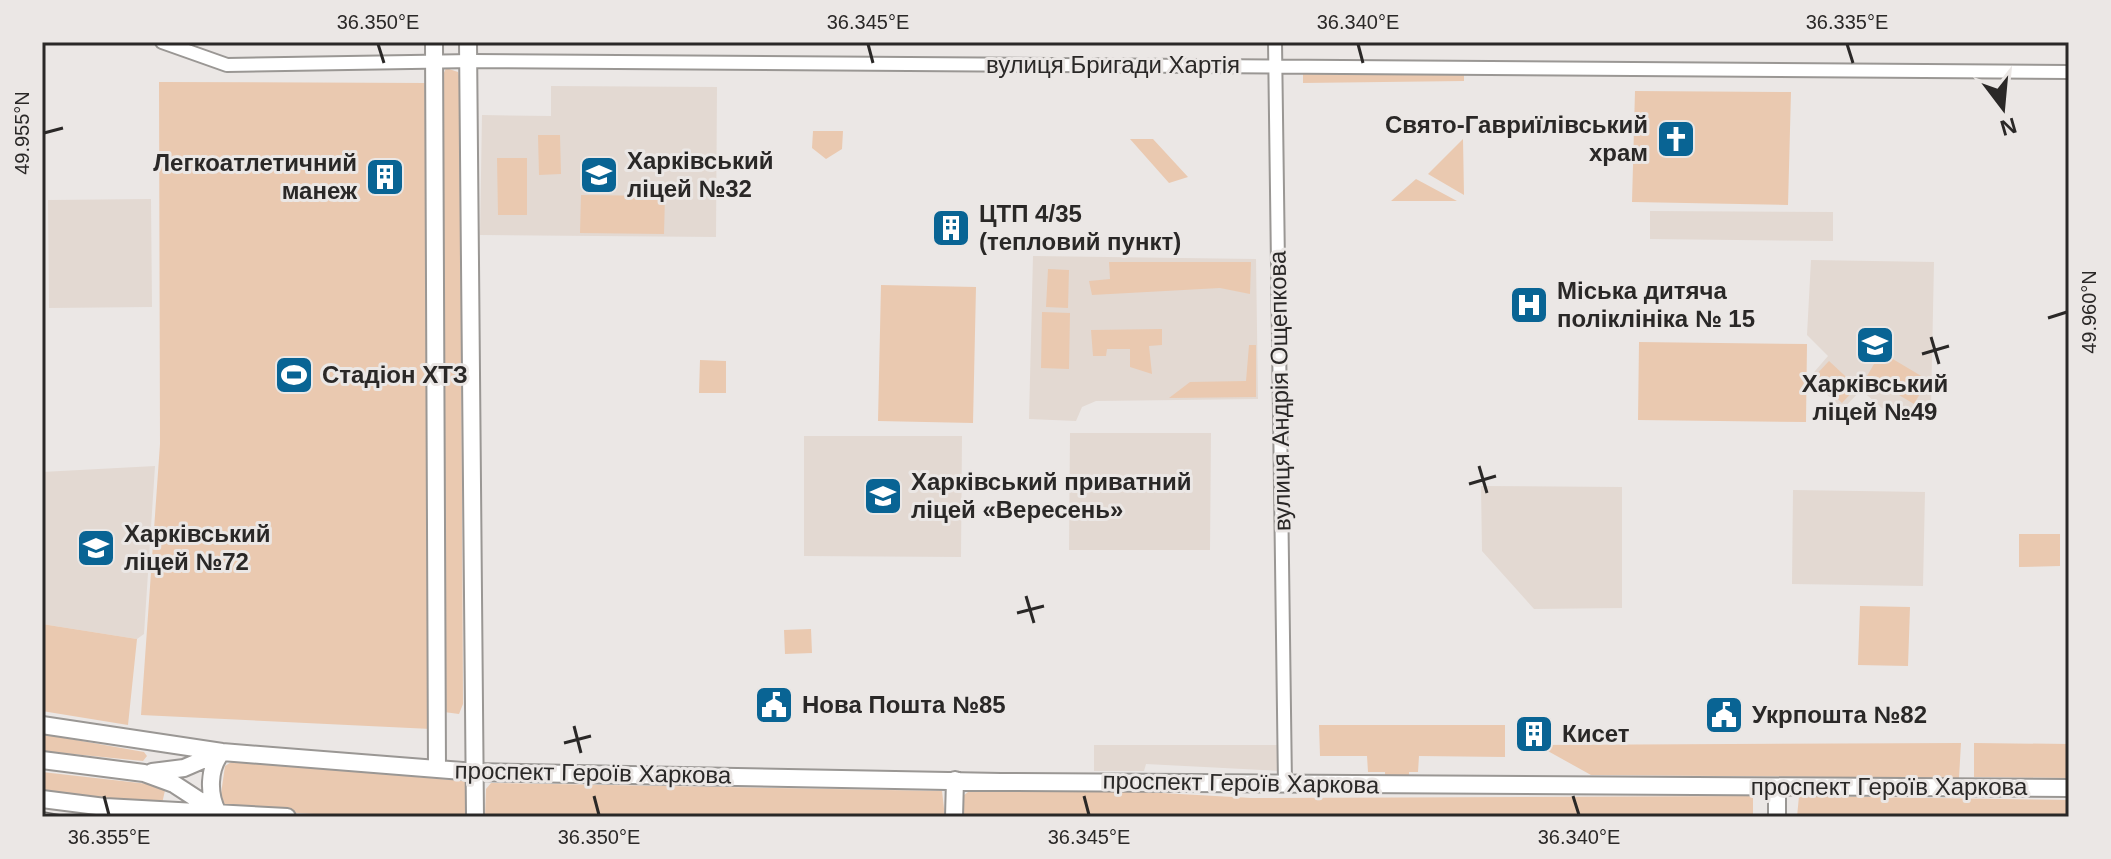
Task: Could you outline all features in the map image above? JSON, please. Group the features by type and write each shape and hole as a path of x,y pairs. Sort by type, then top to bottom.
{"main road":[{"path":"434,42 437,769"},
{"path":"468,42 475,817"},
{"name":"проспект Героїв Харкова","path":"42,725 222,752 475,772 1285,785 2069,788"},
{"path":"144,773 184,768 222,752"},
{"path":"218,813 211,797 211,777 216,759 222,752"},
{"path":"42,760 144,773 174,784 218,813"},
{"path":"954,817 955,780"},
{"path":"1777,787 1777,817"},
{"path":"42,799 287,817"}],"street":[{"name":"вулиця Бригади Хартія","path":"162,42 227,65 468,61 2069,72"},
{"name":"вулиця Андрія Ощепкова","path":"1275,42 1285,785"}],"shaded area":[{"path":"446,68 458,72 460,80 463,704 459,714 444,712 441,80"},
{"path":"1464,70 1464,81 1303,83 1303,72"},
{"name":"Стадіон ХТЗ","path":"159,82 425,83 431,729 141,715 160,444"},
{"name":"Харківський ліцей №32","path":"551,86 717,87 716,237 480,235 482,115 551,116"},
{"path":"1635,91 1791,92 1788,205 1632,202"},
{"path":"813,131 843,131 842,149 826,159 812,148"},
{"path":"538,135 560,135 561,174 539,175"},
{"path":"1130,139 1153,139 1188,177 1169,183"},
{"path":"1463,139 1464,195 1428,174"},
{"path":"497,158 527,158 527,215 498,215"},
{"path":"1416,179 1457,201 1391,201"},
{"path":"581,195 665,196 664,234 580,233"},
{"path":"151,199 152,307 49,308 48,200"},
{"path":"1650,211 1833,212 1833,241 1650,239"},
{"path":"1033,256 1256,259 1258,399 1096,401 1082,407 1076,421 1029,419"},
{"name":"Харківський ліцей №49","path":"1811,260 1934,262 1931,408 1897,421 1861,390 1843,409 1809,378 1828,356 1807,335"},
{"path":"1109,262 1251,262 1250,294 1220,288 1092,295 1089,281 1110,279"},
{"path":"1048,269 1069,270 1068,308 1046,307"},
{"path":"881,285 976,287 973,423 878,421"},
{"path":"1042,312 1070,313 1069,369 1041,368"},
{"path":"1162,329 1162,345 1149,346 1152,374 1130,367 1130,349 1107,349 1106,356 1093,356 1091,330"},
{"path":"1639,342 1807,344 1806,422 1638,420"},
{"path":"1249,345 1256,345 1256,397 1169,398 1190,382 1246,381"},
{"path":"1881,352 1928,380 1914,404 1867,376"},
{"path":"700,360 726,361 726,393 699,393"},
{"path":"1829,361 1857,387 1842,403 1814,377"},
{"path":"1070,433 1211,433 1210,550 1069,550"},
{"name":"Харківський приватний ліцей «Вересень»","path":"804,436 962,436 961,557 804,556"},
{"name":"Харківський ліцей №72","path":"155,466 144,634 137,639 42,624 42,472"},
{"path":"1481,486 1622,487 1622,608 1534,609 1482,551"},
{"path":"1793,490 1925,492 1923,586 1792,584"},
{"path":"2019,534 2060,534 2060,566 2019,567"},
{"path":"1860,606 1910,607 1908,666 1858,665"},
{"path":"42,624 137,639 128,725 42,711"},
{"path":"811,629 812,653 785,654 784,630"},
{"path":"1319,725 1505,725 1505,757 1419,756 1418,772 1409,772 1409,777 1385,778 1385,772 1368,772 1367,756 1320,756"},
{"path":"42,734 144,752 147,756 143,761 42,751"},
{"path":"1961,743 1959,778 1591,775 1537,745"},
{"path":"1974,743 2069,744 2069,778 1974,777"},
{"path":"1094,745 1281,745 1281,771 1146,764 1144,771 1094,771"},
{"path":"233,761 464,781 470,786 471,817 366,817 227,809 220,801 225,766"},
{"path":"42,772 166,786 161,808 42,791"},
{"path":"491,783 942,791 945,817 485,817 486,789"},
{"path":"968,792 1144,792 1251,798 1753,796 1753,817 962,817 963,796"},
{"path":"1799,796 2069,800 2069,817 1797,817"}],"railway":[{"path":"42,814 59,817"}],"place":[{"name":"Свято-Гавриїлівський храм","path":"1676,139"},
{"name":"Харківський ліцей №32","path":"599,175"},
{"name":"Легкоатлетичний манеж","path":"385,177"},
{"name":"ЦТП 4/35 (тепловий пункт)","path":"951,228"},
{"name":"Міська дитяча поліклініка № 15","path":"1529,305"},
{"name":"Харківський ліцей №49","path":"1875,345"},
{"name":"Стадіон ХТЗ","path":"294,375"},
{"name":"Харківський приватний ліцей «Вересень»","path":"883,496"},
{"name":"Харківський ліцей №72","path":"96,548"},
{"name":"Нова Пошта №85","path":"774,705"},
{"name":"Укрпошта №82","path":"1724,715"},
{"name":"Кисет","path":"1534,734"}]}
